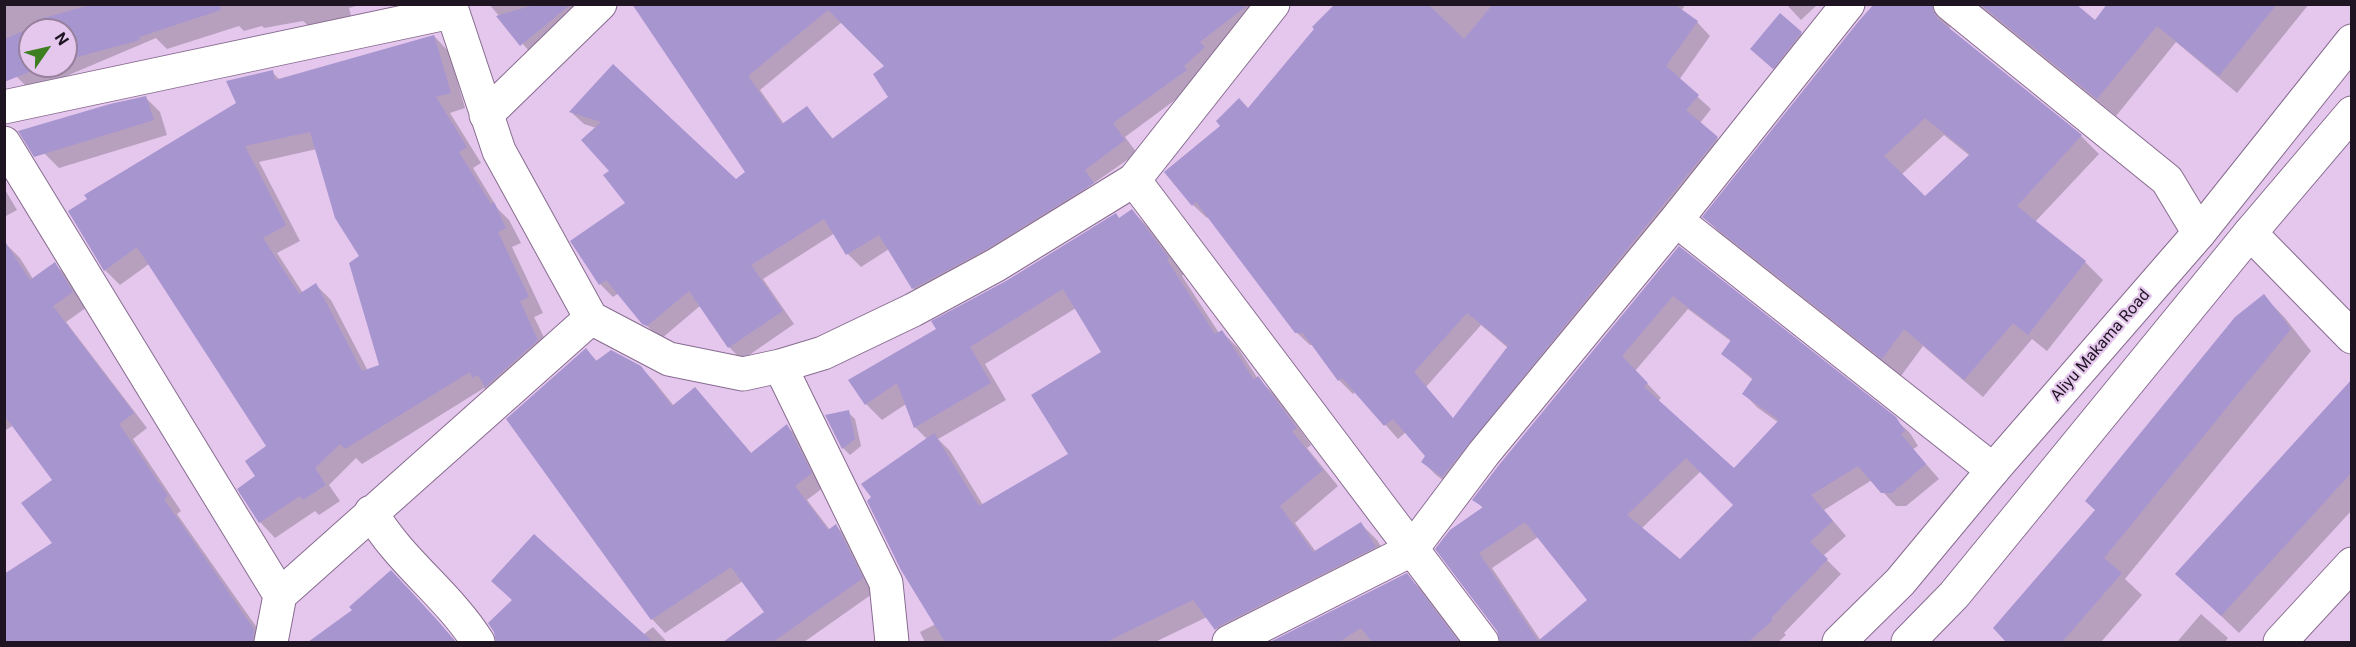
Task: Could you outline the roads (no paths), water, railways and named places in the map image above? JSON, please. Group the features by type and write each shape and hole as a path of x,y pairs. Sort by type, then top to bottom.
{"street":[{"path":"486,115 600,4"},
{"path":"4,107 450,8 499,151 591,318 669,359 743,374 823,353 913,310 996,265 1134,180 1273,4"},
{"path":"1229,642 1410,550 1484,453 1676,220 1848,4"},
{"path":"1950,4 2167,180 2199,233"},
{"name":"Aliyu Makama Road","path":"1839,642 1900,582 1993,470 2199,233 2352,41"},
{"path":"1908,642 1954,595 2250,233 2352,113"},
{"path":"4,143 280,595"},
{"path":"1134,180 1410,550 1482,642"},
{"path":"1676,220 1993,470"},
{"path":"2250,233 2352,337"},
{"path":"272,642 280,595 591,318"},
{"path":"780,366 886,583 892,642"},
{"path":"371,512 383,534 439,593 478,642"},
{"path":"2280,642 2352,564"}]}
